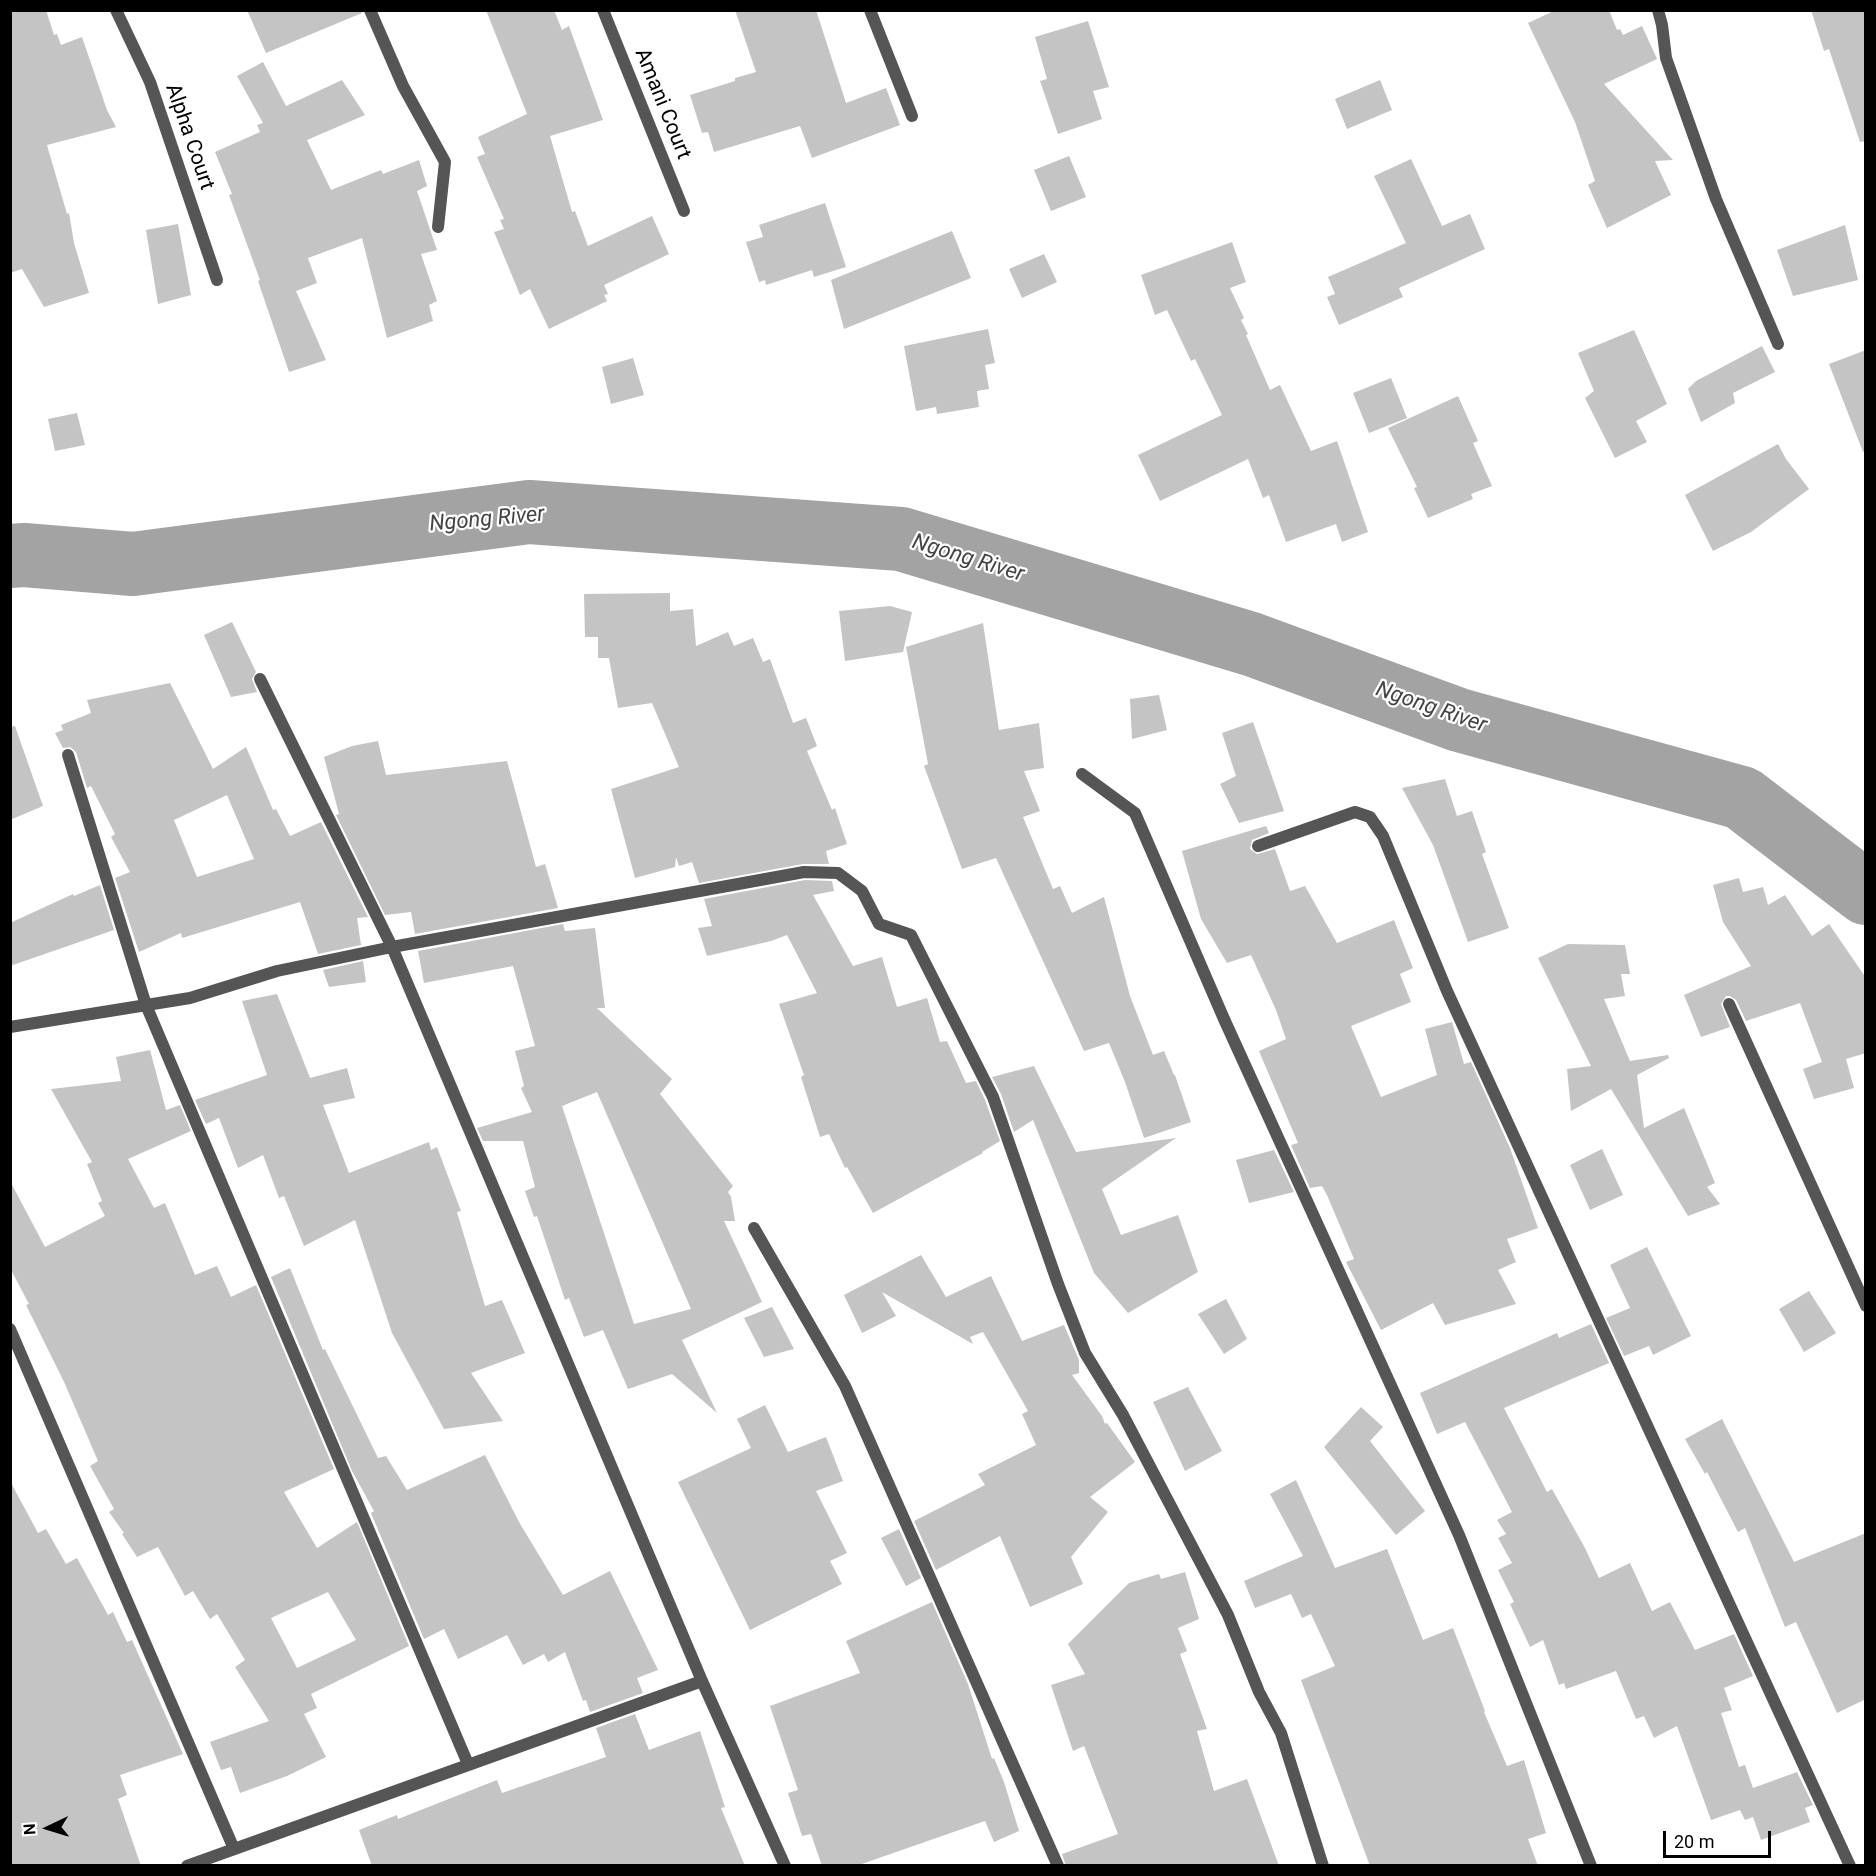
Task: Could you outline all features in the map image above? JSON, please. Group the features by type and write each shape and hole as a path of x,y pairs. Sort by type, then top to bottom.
{"street":[{"name":"Alpha Court","path":"116,10 150,82 217,279"},
{"path":"370,10 403,87 444,162 438,227"},
{"name":"Amani Court","path":"603,10 684,211"},
{"path":"870,10 912,116"},
{"path":"1658,10 1666,58 1716,200 1778,344"},
{"path":"260,680 392,947 702,1681 785,1866"},
{"path":"68,755 146,1005 468,1764"},
{"path":"1082,774 1135,813 1224,1019 1459,1535 1591,1866"},
{"path":"1258,846 1355,812 1370,817 1383,836 1447,991 1850,1866"},
{"path":"10,1027 190,998 277,971 392,947 804,872 838,873 862,891 879,924 912,935 993,1097 1058,1284 1085,1353 1123,1415 1228,1615 1259,1692 1281,1733 1323,1866"},
{"path":"1729,1004 1866,1306"},
{"path":"754,1228 845,1386 1058,1866"},
{"path":"10,1329 234,1849"},
{"path":"187,1866 702,1681"}],"building":[{"path":"10,10 46,10 54,35 57,34 61,45 82,37 107,110 116,127 47,145 67,214 69,213 74,243 89,293 44,307 22,269 10,273"},
{"path":"247,10 362,10 362,13 266,53"},
{"path":"486,10 554,10 562,30 569,26 603,120 550,136 572,212 575,211 588,246 652,216 669,254 604,285 608,294 604,295 607,301 549,329 530,289 520,295 494,232 504,229 500,220 504,219 477,157 485,154 478,137 527,114"},
{"path":"735,10 816,10 846,103 886,88 900,125 812,158 800,126 714,152 708,132 702,133 690,95 756,72"},
{"path":"1556,10 1609,10 1617,30 1620,29 1623,35 1642,26 1657,59 1604,84 1673,160 1655,161 1671,195 1607,228 1588,185 1595,181 1575,122 1528,23"},
{"path":"1811,10 1866,10 1866,141 1860,142 1829,49 1824,51"},
{"path":"1088,21 1109,87 1093,91 1102,119 1058,134 1040,81 1047,79 1035,37"},
{"path":"263,62 286,106 342,80 365,115 307,140 331,190 381,170 383,174 419,160 427,186 417,191 437,250 421,254 437,301 429,305 433,321 387,338 362,238 308,258 317,283 296,291 326,360 289,372 258,281 260,280 229,195 232,194 215,152 260,132 257,125 263,123 237,76"},
{"path":"1380,80 1392,110 1347,129 1335,99"},
{"path":"1069,156 1086,197 1051,211 1034,170"},
{"path":"1411,159 1442,226 1470,214 1485,249 1399,288 1403,297 1339,325 1327,297 1335,294 1328,277 1406,243 1374,176"},
{"path":"825,203 846,267 814,277 812,270 766,285 765,280 759,282 746,242 763,237 759,225"},
{"path":"178,224 191,295 158,304 146,230"},
{"path":"1845,225 1858,280 1793,296 1777,250"},
{"path":"952,231 971,278 844,329 831,280"},
{"path":"1232,242 1246,282 1230,288 1244,318 1241,320 1248,334 1246,335 1270,390 1280,385 1311,451 1337,441 1368,532 1342,542 1336,524 1286,542 1269,495 1263,498 1248,459 1160,501 1138,455 1222,415 1195,359 1191,361 1167,310 1155,315 1141,275"},
{"path":"1044,254 1057,282 1022,298 1009,269"},
{"path":"988,329 995,363 985,365 989,389 977,391 979,407 937,414 936,407 916,411 904,346"},
{"path":"1634,330 1667,404 1636,421 1647,442 1615,458 1585,398 1594,391 1578,353"},
{"path":"1762,346 1775,372 1733,393 1735,403 1701,422 1688,389 1696,381"},
{"path":"1866,350 1866,451 1863,452 1829,364"},
{"path":"633,358 644,395 611,404 602,367"},
{"path":"1391,378 1407,418 1369,433 1353,393"},
{"path":"1458,396 1478,441 1473,443 1492,486 1471,494 1473,499 1428,518 1414,488 1417,487 1388,428"},
{"path":"77,413 85,445 55,451 48,419"},
{"path":"1778,444 1786,459 1809,489 1751,532 1713,551 1685,495"},
{"path":"670,593 670,611 693,609 696,646 728,632 734,646 753,638 763,662 770,659 793,723 806,718 817,746 807,751 832,810 835,808 847,844 826,851 829,864 803,864 699,883 692,862 679,866 676,857 675,867 635,878 611,789 679,767 652,703 618,708 609,658 598,658 598,637 585,637 584,594"},
{"path":"890,606 912,612 903,652 845,661 839,611"},
{"path":"232,622 256,672 252,679 257,692 231,697 204,635"},
{"path":"983,623 999,730 1039,723 1044,768 1024,771 1040,811 1023,817 1053,889 1060,886 1072,913 1104,897 1130,996 1153,1055 1164,1051 1191,1122 1144,1138 1109,1043 1084,1051 996,858 962,869 924,766 928,764 906,647"},
{"path":"170,683 213,769 246,747 273,810 276,809 290,836 321,822 368,917 357,918 361,945 318,954 300,902 182,938 181,933 139,952 115,878 130,872 111,837 115,834 91,786 87,788 76,752 70,747 63,748 55,733 63,730 61,725 91,713 87,700","holes":["227,795 254,859 197,877 174,820"]},
{"path":"1159,695 1167,730 1132,739 1130,699"},
{"path":"1253,722 1284,811 1239,823 1220,784 1236,776 1222,733"},
{"path":"15,726 43,806 10,820 10,727"},
{"path":"378,741 386,775 507,761 536,867 545,864 558,908 415,934 411,912 385,915 336,815 339,814 324,757 352,746"},
{"path":"1445,779 1457,816 1472,811 1486,852 1482,854 1509,928 1468,942 1433,845 1402,788"},
{"path":"1266,826 1269,833 1252,840 1250,849 1257,854 1275,849 1290,891 1305,886 1337,943 1394,920 1413,968 1400,974 1411,1002 1351,1026 1381,1097 1437,1075 1425,1029 1452,1022 1464,1064 1471,1062 1510,1148 1538,1228 1507,1239 1516,1262 1498,1270 1516,1304 1445,1325 1433,1303 1381,1330 1346,1262 1354,1259 1327,1195 1322,1186 1310,1188 1291,1145 1298,1143 1259,1051 1286,1039 1276,1010 1251,955 1227,963 1201,919 1182,851"},
{"path":"1739,878 1743,892 1763,887 1768,905 1785,895 1812,936 1829,924 1866,978 1866,1053 1846,1059 1854,1088 1814,1099 1803,1069 1822,1062 1800,1003 1746,1021 1736,1000 1726,996 1721,1004 1730,1027 1701,1037 1684,995 1751,966 1723,922 1713,885"},
{"path":"805,880 832,881 834,891 813,895 853,966 882,957 897,1007 927,998 940,1042 947,1041 966,1083 976,1081 1000,1141 983,1153 873,1213 847,1167 845,1168 829,1134 820,1137 801,1077 804,1075 779,1004 817,993 787,935 707,956 698,928 712,926 704,899"},
{"path":"100,885 114,930 10,966 10,923 73,894 74,896"},
{"path":"563,924 565,931 595,928 605,1008 597,1008 672,1079 660,1094 733,1186 728,1192 735,1221 724,1221 762,1302 682,1340 717,1413 672,1374 628,1389 603,1330 584,1337 569,1298 565,1300 537,1216 534,1217 525,1191 535,1187 523,1141 483,1141 477,1128 532,1112 521,1088 524,1086 515,1051 535,1046 513,966 424,983 418,951","holes":["597,1092 691,1309 634,1324 562,1106"]},
{"path":"1568,944 1625,945 1630,974 1621,974 1625,996 1604,999 1630,1061 1668,1055 1669,1058 1637,1075 1644,1128 1684,1108 1715,1183 1707,1187 1720,1204 1688,1216 1611,1089 1571,1111 1567,1069 1591,1066 1538,958"},
{"path":"363,961 366,982 329,987 323,970"},
{"path":"277,994 310,1078 347,1068 355,1098 323,1105 349,1173 429,1142 431,1150 437,1147 461,1211 457,1212 485,1306 502,1300 525,1353 471,1373 503,1421 444,1429 392,1333 355,1220 304,1246 284,1196 279,1198 263,1155 238,1168 219,1118 206,1124 195,1100 267,1075 242,1001"},
{"path":"150,1050 166,1110 180,1105 191,1131 128,1159 154,1208 165,1203 195,1275 217,1266 231,1297 256,1285 334,1469 284,1492 317,1548 357,1522 409,1646 311,1694 317,1708 304,1714 326,1757 287,1776 240,1793 231,1767 221,1770 210,1742 269,1721 235,1667 245,1660 217,1614 210,1619 193,1591 185,1596 158,1547 137,1557 122,1534 124,1533 109,1512 114,1509 90,1466 98,1461 65,1384 26,1305 29,1304 10,1268 10,1181 45,1247 105,1216 98,1203 102,1201 87,1164 92,1162 51,1089 121,1081 116,1057","holes":["328,1592 356,1640 297,1668 271,1618"]},
{"path":"1034,1066 1076,1152 1176,1138 1102,1189 1121,1235 1178,1215 1198,1272 1128,1313 1094,1273 1033,1120 1014,1132 1001,1094 992,1077"},
{"path":"1602,1149 1623,1195 1590,1210 1570,1165"},
{"path":"1274,1150 1294,1192 1249,1203 1236,1160"},
{"path":"1647,1247 1691,1336 1653,1355 1649,1346 1624,1356 1606,1318 1630,1308 1610,1265"},
{"path":"921,1255 946,1297 991,1276 1022,1341 1064,1325 1079,1360 1079,1373 1072,1375 1102,1416 1105,1424 1107,1423 1135,1462 1090,1497 1108,1512 1071,1557 1083,1584 1030,1607 1000,1536 936,1570 914,1521 985,1485 978,1474 1036,1445 1022,1414 1028,1411 983,1332 970,1337 973,1344 882,1292 896,1316 862,1333 844,1295"},
{"path":"290,1268 323,1350 325,1349 378,1458 386,1456 407,1490 485,1455 519,1522 563,1595 610,1571 658,1670 637,1678 643,1693 590,1712 586,1700 583,1701 565,1652 548,1662 544,1654 523,1665 507,1635 458,1659 444,1629 424,1639 371,1513 374,1511 352,1471 271,1277"},
{"path":"1809,1291 1836,1333 1804,1352 1779,1309"},
{"path":"1226,1299 1247,1339 1224,1354 1198,1314"},
{"path":"772,1307 794,1349 764,1357 744,1318"},
{"path":"1591,1324 1609,1363 1504,1408 1547,1492 1552,1489 1599,1578 1630,1563 1652,1611 1670,1602 1695,1650 1734,1634 1753,1676 1724,1688 1732,1710 1721,1713 1739,1767 1745,1765 1753,1788 1797,1772 1813,1805 1805,1808 1810,1822 1761,1840 1753,1817 1745,1820 1740,1810 1711,1820 1677,1726 1654,1738 1644,1716 1636,1719 1616,1671 1566,1689 1564,1683 1559,1685 1543,1640 1530,1647 1510,1604 1514,1602 1498,1570 1512,1563 1498,1538 1506,1534 1497,1520 1512,1512 1465,1422 1437,1434 1420,1393 1557,1333 1559,1338"},
{"path":"1188,1387 1222,1451 1185,1471 1153,1402"},
{"path":"765,1405 788,1452 826,1437 843,1481 816,1491 847,1553 830,1561 842,1584 750,1630 678,1482 751,1448 737,1419"},
{"path":"1361,1407 1383,1427 1370,1441 1425,1511 1396,1535 1324,1447"},
{"path":"1722,1419 1794,1562 1866,1533 1866,1699 1837,1713 1796,1622 1785,1627 1745,1528 1738,1532 1707,1472 1705,1474 1685,1439"},
{"path":"1296,1480 1335,1568 1387,1549 1423,1640 1453,1628 1507,1766 1524,1760 1546,1833 1528,1839 1538,1866 1370,1866 1301,1680 1335,1666 1311,1614 1302,1618 1291,1594 1255,1608 1244,1581 1303,1556 1270,1494"},
{"path":"10,1481 38,1533 46,1529 66,1564 77,1558 108,1615 113,1612 127,1642 132,1640 183,1754 120,1775 127,1795 118,1799 141,1866 10,1866"},
{"path":"899,1529 921,1578 906,1586 881,1538"},
{"path":"1185,1572 1199,1619 1178,1628 1187,1651 1180,1654 1207,1729 1197,1731 1214,1791 1247,1779 1279,1866 1066,1866 1062,1854 1118,1834 1084,1746 1073,1751 1051,1685 1085,1674 1068,1644 1129,1583 1159,1574 1161,1579"},
{"path":"932,1602 968,1684 992,1759 994,1758 1004,1782 1019,1831 994,1842 985,1821 856,1866 822,1866 811,1834 802,1836 788,1793 798,1790 770,1706 860,1673 846,1641"},
{"path":"635,1714 649,1750 700,1731 725,1807 721,1808 745,1866 372,1866 359,1830 397,1815 398,1819 497,1780 502,1793 606,1757 596,1728"}],"waterway":[{"name":"Ngong River","path":"10,556 24,555 133,564 529,512 901,539 1251,644 1459,720 1742,798 1866,893"}]}
